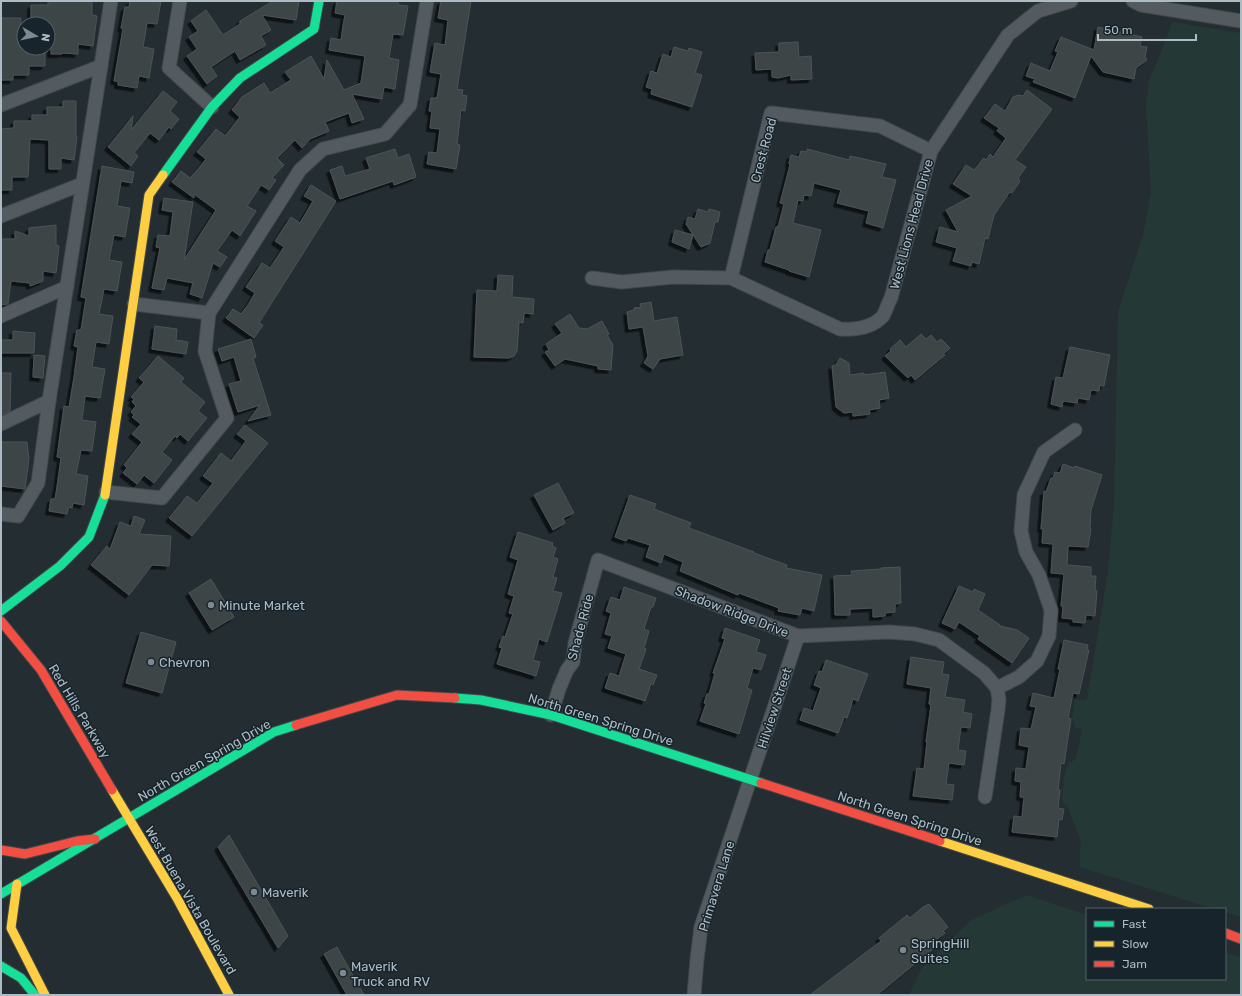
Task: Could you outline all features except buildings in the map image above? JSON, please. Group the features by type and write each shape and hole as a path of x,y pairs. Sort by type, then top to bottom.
{"main road":[{"path":"1,611 60,566 88,537 106,492 149,195 212,107 240,78 314,29 319,1"},
{"name":"Red Hills Parkway","path":"1,621 41,670 129,819"},
{"name":"North Green Spring Drive","path":"1,894 274,732 397,695 481,700 551,715 1145,908"},
{"name":"West Buena Vista Boulevard","path":"129,819 178,900 229,995"},
{"path":"1,850 25,854 77,841 95,839"},
{"path":"17,884 11,928 45,995"},
{"path":"1226,934 1241,939"},
{"path":"1,966 21,978 35,995"}],"street":[{"path":"1,514 18,516 38,482 49,401 111,1"},
{"path":"180,1 169,68 212,107"},
{"path":"106,492 162,498 227,418 205,351 209,314 300,170 322,149 386,134 410,105 428,1"},
{"name":"West Lions Head Drive","path":"731,278 840,329 854,330 870,326 883,316 891,298 930,151 1008,35 1038,11 1071,1"},
{"path":"1133,1 1141,5 1241,21"},
{"path":"1,105 101,66"},
{"name":"Crest Road","path":"731,278 771,113 880,126 930,151"},
{"path":"1,216 82,184"},
{"path":"592,278 622,282 673,277 731,278"},
{"path":"1,316 67,287"},
{"path":"134,304 209,314"},
{"path":"1,424 49,401"},
{"path":"985,797 998,710 999,699 997,688 1019,677 1037,661 1049,636 1051,610 1039,575 1026,552 1021,531 1024,495 1044,452 1075,430"},
{"name":"Shadow Ridge Drive","path":"598,560 798,636 889,632 915,634 939,640 984,673 997,688"},
{"name":"Shade Ride","path":"551,715 559,689 567,670 573,662 575,643 598,560"},
{"name":"Hilview Street","path":"750,779 798,636"},
{"name":"Primavera Lane","path":"694,995 701,927 750,779"}],"green space":[{"path":"1172,22 1241,33 1241,917 1226,912 1226,908 1211,908 1080,867 1081,841 1067,805 1063,804 1062,800 1065,772 1069,763 1076,759 1082,729 1075,728 1072,719 1075,700 1087,700 1108,572 1114,504 1118,312 1143,235 1151,193 1146,107 1149,80 1161,53"},
{"path":"1026,895 1086,915 1086,980 1226,980 1226,953 1241,957 1241,995 909,995 922,968 970,921"}],"traffic: fast":[{"path":"163,175 212,107 240,78 314,29 319,1"},
{"path":"1,611 60,566 89,537 105,495"},
{"path":"455,698 481,700 551,715 761,783"},
{"path":"1,894 274,732 296,725"},
{"path":"1,966 21,978 35,995"}],"traffic: slow":[{"path":"105,495 149,195 163,175"},
{"path":"112,790 178,900 229,995"},
{"path":"940,841 1146,908"},
{"path":"17,884 11,928 45,995"}],"traffic: jam":[{"path":"1,621 41,670 112,790"},
{"path":"296,725 397,695 455,698"},
{"path":"761,783 940,841"},
{"path":"1,850 25,854 77,841 95,839"},
{"path":"1226,933 1241,939"}],"place":[{"name":"Minute Market","path":"211,605"},
{"name":"Chevron","path":"151,662"},
{"name":"Maverik","path":"254,892"},
{"name":"SpringHill Suites","path":"903,950"},
{"name":"Maverik Truck and RV","path":"343,973"}]}
